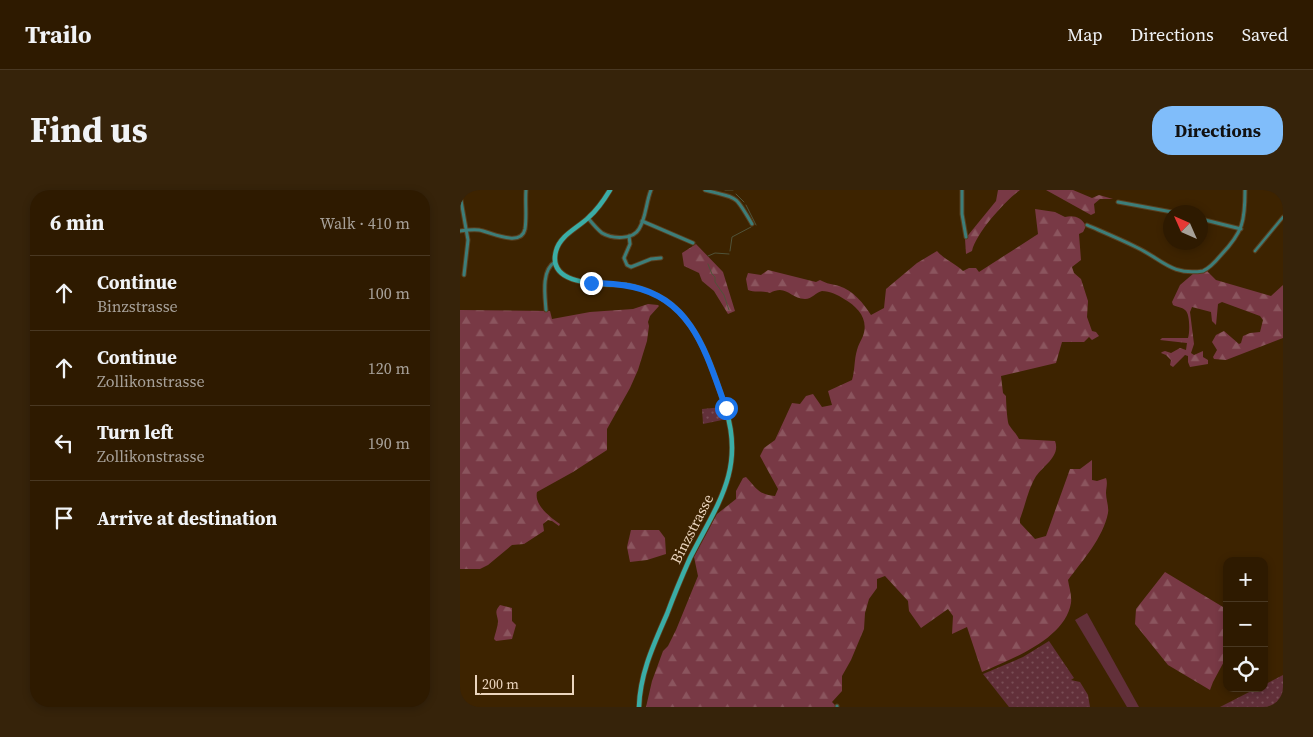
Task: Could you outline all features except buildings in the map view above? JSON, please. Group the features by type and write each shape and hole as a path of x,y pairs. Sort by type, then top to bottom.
{"main road":[{"path":"555,262 556,250 561,241 588,218 610,190"},
{"name":"Binzstrasse","path":"555,262 562,273 573,280 633,287 665,300 678,311 688,322 705,350 726,408 731,430 730,475 722,498 690,559 648,660 640,689 639,707"}],"street":[{"path":"460,231 480,230 509,239 520,237 525,230 526,190"},
{"path":"588,218 598,229 609,236 629,236 639,229 651,190"},
{"path":"705,190 733,197 742,205 752,224"},
{"path":"962,190 962,214 966,237"},
{"path":"1087,225 1139,248 1170,268 1178,271 1198,272 1208,269 1233,243 1241,229 1245,212 1245,190"},
{"path":"460,195 468,245 464,275"},
{"path":"1118,202 1163,210"},
{"path":"1255,252 1283,217"},
{"path":"642,221 693,242"},
{"path":"1208,221 1241,229"},
{"path":"629,236 630,244 624,258 627,265 631,267 661,258"},
{"path":"546,310 545,280 555,262"}],"shaded area":[{"path":"723,407 727,419 703,424 702,409"},
{"path":"1087,613 1139,707 1127,707 1075,620"},
{"path":"1049,641 1074,678 1071,680 1080,682 1088,695 1090,707 1009,707 983,674 1023,657"},
{"path":"1283,675 1283,707 1220,707 1249,692 1268,692 1268,683"}],"green space":[{"path":"998,190 1020,190 992,218 979,235 972,251 966,254 965,239 996,201"},
{"path":"1046,190 1073,190 1092,198 1099,195 1113,199 1100,199 1094,204 1095,213 1091,215"},
{"path":"1035,209 1055,212 1065,217 1077,217 1086,226 1083,232 1079,234 1081,260 1072,267 1074,273 1081,279 1088,301 1087,317 1092,331 1096,332 1099,336 1092,340 1089,337 1084,342 1062,342 1056,363 1001,376 1003,393 1006,396 1008,423 1019,439 1055,441 1056,447 1053,457 1035,478 1020,519 1020,523 1035,539 1046,536 1070,469 1080,469 1092,460 1092,480 1097,481 1106,478 1107,480 1108,513 1102,531 1092,548 1068,580 1071,603 1067,616 1059,627 1036,646 982,672 967,627 952,634 953,616 948,609 921,628 909,611 908,601 885,576 877,579 877,588 869,599 865,613 864,629 842,676 842,691 832,702 837,707 646,707 652,681 663,651 668,646 676,630 698,576 694,557 717,514 736,499 736,491 743,478 746,477 761,492 775,496 778,489 760,456 764,448 775,440 792,403 800,404 806,396 813,394 822,407 832,405 828,391 852,380 858,346 863,336 865,324 861,314 849,302 837,295 822,291 805,299 781,290 770,293 750,291 748,290 746,279 748,273 761,275 768,270 816,282 820,280 839,286 853,294 871,315 884,308 886,289 917,263 937,251 963,271 969,268 976,268 979,272 1038,234"},
{"path":"696,244 723,272 735,311 728,314 714,291 702,281 699,273 684,266 682,253"},
{"path":"1207,271 1216,280 1271,296 1283,285 1283,338 1226,360 1214,359 1213,357 1217,350 1212,342 1216,335 1224,331 1239,344 1243,336 1260,332 1263,320 1260,316 1222,302 1218,304 1216,325 1212,321 1211,312 1192,307 1190,312 1194,344 1191,353 1194,355 1203,351 1203,357 1208,360 1208,364 1190,367 1188,356 1185,355 1173,367 1170,365 1171,360 1161,353 1165,351 1171,353 1180,348 1186,350 1187,343 1160,340 1162,338 1188,338 1189,319 1187,312 1173,305 1172,302 1180,285 1194,273"},
{"path":"648,304 659,306 650,316 648,322 647,341 638,370 607,429 607,450 537,492 540,506 560,524 559,526 548,520 543,524 544,531 524,544 512,545 488,565 480,569 460,569 460,310 550,311 552,319 590,312 633,309"},
{"path":"631,530 659,530 665,538 666,554 647,560 630,562 627,547"},
{"path":"1165,572 1223,607 1223,663 1210,690 1168,665 1135,624 1136,609"},
{"path":"500,605 512,608 512,621 516,625 512,639 496,641 494,639 498,623 496,611"}],"waterway":[{"path":"725,190 733,190"},
{"path":"736,194 744,202"},
{"path":"746,205 756,225"},
{"path":"730,251 732,237 751,227"},
{"path":"708,256 715,253 729,254"},
{"path":"708,264 715,277 715,282 724,295 729,310"}],"route":[{"path":"591,283 616,284 638,288 658,296 672,305 696,332 705,350 726,408"}]}
